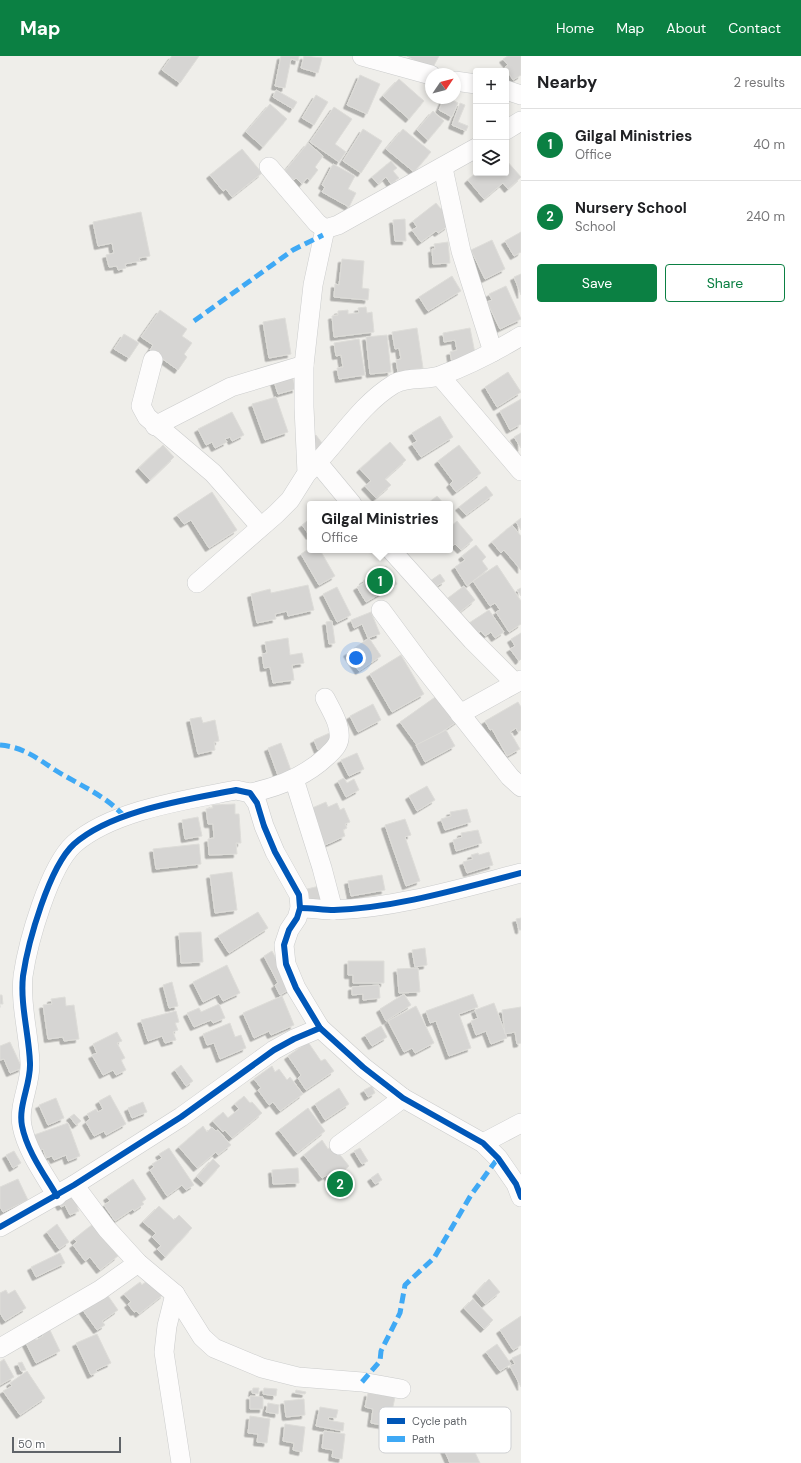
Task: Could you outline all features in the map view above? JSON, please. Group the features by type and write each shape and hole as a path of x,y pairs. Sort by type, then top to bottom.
{"street":[{"path":"364,56 425,73"},
{"path":"461,82 473,84"},
{"path":"509,91 521,95"},
{"path":"509,128 521,121"},
{"path":"325,229 338,225 443,168 473,150"},
{"path":"269,167 317,223 325,229"},
{"path":"443,168 461,251 493,352"},
{"path":"325,229 313,284 304,365 304,407 313,468 349,501"},
{"path":"197,583 290,500 313,468 360,412 381,394 396,384 413,379 440,376 493,352 521,336"},
{"path":"153,360 141,406 147,417 155,426 213,473 260,526"},
{"path":"155,426 232,388 304,365"},
{"path":"440,376 521,471"},
{"path":"394,553 472,640 518,682 460,714"},
{"path":"381,610 460,714 510,777 521,787"},
{"path":"57,1196 37,1163 25,1138 21,1123 22,1108 30,1081 30,1063 23,1007 23,976 34,933 54,874 62,858 74,845 92,831 124,816 236,790 250,793 273,788 294,780 320,762 334,748 339,740 340,730 325,698"},
{"path":"294,780 322,868 333,910"},
{"path":"250,793 257,803 264,826 275,852 299,895 300,908 297,918 289,930 284,945 286,964 296,988 320,1028 363,1068 402,1098 483,1143 498,1158 516,1184 521,1197"},
{"path":"300,908 333,910 362,908 423,896 521,873"},
{"path":"0,1227 57,1196 180,1117 274,1050 294,1039 320,1028"},
{"path":"339,1145 402,1098"},
{"path":"483,1143 521,1123"},
{"path":"74,1185 107,1229 138,1263 175,1294 202,1337 214,1348 234,1358 262,1368 298,1377 362,1382 401,1389"},
{"path":"0,1348 100,1290 138,1263"},
{"path":"175,1294 167,1326 164,1352 181,1463"}],"building":[{"path":"172,56 199,56 180,83 162,70"},
{"path":"281,56 299,56 298,61 291,59 285,88 275,86"},
{"path":"304,56 322,58 318,73 301,68"},
{"path":"407,56 439,56 433,68 425,68 425,70 413,63 414,60"},
{"path":"508,56 521,56 521,75 513,80 509,74 509,68 505,67 508,65 503,59"},
{"path":"360,75 380,84 367,114 347,105"},
{"path":"399,79 424,101 409,119 383,96"},
{"path":"276,90 297,102 293,109 273,97"},
{"path":"316,95 328,102 314,125 302,118"},
{"path":"270,104 287,119 263,147 246,132"},
{"path":"442,104 458,104 452,117 439,110"},
{"path":"460,104 465,105 458,122 468,126 466,131 452,125"},
{"path":"334,107 352,119 335,144 346,152 339,162 310,142"},
{"path":"433,111 444,121 428,140 417,130"},
{"path":"363,129 382,141 361,173 343,161"},
{"path":"403,129 431,152 414,172 386,149"},
{"path":"308,143 323,156 315,167 318,170 310,180 307,178 302,184 296,178 294,180 284,172"},
{"path":"242,149 262,173 232,197 226,189 223,191 210,175"},
{"path":"391,161 397,168 393,171 399,178 391,184 386,177 378,184 372,177"},
{"path":"509,163 521,177 508,189 503,183 484,199 468,180 473,176 509,176"},
{"path":"333,164 355,176 348,189 356,193 349,207 322,192 325,187 322,185"},
{"path":"436,203 441,209 443,208 448,226 438,233 436,231 421,242 412,230 417,227 413,221"},
{"path":"141,212 150,256 139,258 140,261 125,264 126,268 118,270 117,266 109,267 106,255 114,253 112,243 98,246 93,222"},
{"path":"405,219 406,241 395,241 393,220"},
{"path":"521,232 521,252 514,256 505,241"},
{"path":"492,240 505,269 485,279 471,250"},
{"path":"448,242 450,263 433,264 432,249 435,249 434,244"},
{"path":"342,259 364,261 362,288 369,289 368,300 334,297 335,284 339,285"},
{"path":"521,274 521,295 514,277"},
{"path":"452,276 461,291 428,311 419,297"},
{"path":"506,286 521,319 500,329 487,302 492,300 489,294"},
{"path":"366,307 367,313 372,312 374,332 334,337 332,316 338,315 338,311 348,310 348,314 359,313 358,308"},
{"path":"160,310 187,329 182,336 192,343 184,354 187,357 178,370 150,350 153,345 141,337"},
{"path":"285,318 291,354 269,358 263,322"},
{"path":"417,328 423,368 398,372 396,360 401,359 399,348 395,349 392,332"},
{"path":"470,328 476,358 452,363 450,352 457,350 455,340 444,342 443,333"},
{"path":"124,334 139,343 129,358 114,349"},
{"path":"387,335 391,372 370,374 366,337"},
{"path":"359,339 365,375 339,379 337,368 343,367 341,355 336,356 334,343"},
{"path":"508,372 521,392 497,407 485,387"},
{"path":"292,376 296,389 278,394 274,381"},
{"path":"276,397 288,432 265,440 252,404"},
{"path":"521,399 521,424 510,430 500,411"},
{"path":"232,412 244,435 232,441 230,437 225,439 227,442 215,448 212,442 206,445 198,429"},
{"path":"440,416 453,437 421,457 412,444 417,441 412,433"},
{"path":"521,433 521,448 514,437"},
{"path":"316,435 325,447 316,453 308,442"},
{"path":"390,442 406,460 385,479 391,485 376,498 365,486 371,481 360,469"},
{"path":"163,445 174,457 150,480 139,468"},
{"path":"459,445 481,473 456,492 450,484 453,481 438,461"},
{"path":"486,486 493,495 466,515 459,507"},
{"path":"212,492 237,530 209,548 191,520 184,524 177,515"},
{"path":"437,496 441,501 431,501"},
{"path":"521,518 521,530 516,522"},
{"path":"307,521 307,532 302,525"},
{"path":"457,521 473,540 461,550 455,544 453,546 453,524"},
{"path":"512,525 521,536 521,570 504,550 501,553 492,542"},
{"path":"476,545 486,557 482,561 488,569 467,586 455,567 465,560 462,556"},
{"path":"307,550 307,553 322,553 335,576 319,585 301,554"},
{"path":"497,565 521,601 521,624 509,632 496,612 500,610 495,603 490,606 473,581"},
{"path":"386,566 397,584 366,602 357,587 364,583 363,581"},
{"path":"440,574 445,581 434,588 430,581"},
{"path":"308,585 314,610 288,616 287,611 275,614 276,619 257,623 251,594 270,589 271,593"},
{"path":"464,586 475,600 460,612 448,598"},
{"path":"337,587 351,615 337,622 323,594"},
{"path":"521,588 521,596 517,590"},
{"path":"489,610 504,632 495,638 491,632 485,636 481,631 476,634 469,623"},
{"path":"371,612 380,634 368,638 362,624 354,628 351,620"},
{"path":"332,621 335,643 329,644 326,622"},
{"path":"521,633 521,659 519,661 510,649 515,646 511,639"},
{"path":"288,638 290,655 302,653 304,663 292,665 294,680 273,683 270,667 264,668 262,654 267,653 265,642"},
{"path":"369,638 381,656 359,671 347,653"},
{"path":"401,655 424,694 392,712 370,674"},
{"path":"441,693 459,720 419,748 400,722"},
{"path":"518,702 521,707 521,730 518,732 516,728 510,732 520,749 507,756 492,729 490,730 485,721"},
{"path":"373,704 381,720 358,732 350,716"},
{"path":"201,717 203,723 215,720 219,741 214,742 215,750 198,754 190,719"},
{"path":"446,730 455,746 425,762 416,745"},
{"path":"334,731 338,741 318,750 314,740"},
{"path":"281,743 293,776 280,781 268,748"},
{"path":"357,753 364,769 349,776 341,760"},
{"path":"344,778 347,783 354,779 359,790 346,797 338,781"},
{"path":"427,786 435,800 417,811 409,796"},
{"path":"326,802 328,807 337,803 340,810 344,808 350,822 345,824 347,828 343,830 345,836 323,846 314,827 319,825 312,808"},
{"path":"235,804 235,814 239,814 241,843 236,843 237,854 209,855 208,839 214,838 213,824 208,824 206,809 213,808 212,805"},
{"path":"467,809 471,822 445,830 441,819 451,816 450,812"},
{"path":"198,817 202,836 185,839 182,820"},
{"path":"405,819 411,835 405,837 420,881 406,886 385,825"},
{"path":"478,830 482,843 456,851 453,840 462,837 461,833"},
{"path":"199,844 201,864 156,869 153,849"},
{"path":"489,852 493,865 467,873 463,862 473,859 471,855 478,853 479,855"},
{"path":"232,872 237,910 215,913 210,875"},
{"path":"382,875 385,890 351,896 348,881"},
{"path":"324,885 327,899 311,903 307,889"},
{"path":"258,912 268,928 229,953 218,936"},
{"path":"521,918 521,930 519,930 516,919"},
{"path":"201,932 203,962 181,963 179,933"},
{"path":"425,948 427,965 415,967 412,950"},
{"path":"272,951 292,988 280,995 275,985 278,983 264,956"},
{"path":"348,961 384,961 384,983 353,983 353,975 348,975"},
{"path":"227,965 240,993 223,1001 219,994 203,1002 193,982"},
{"path":"418,968 420,992 399,993 397,969"},
{"path":"172,982 178,1006 169,1008 163,985"},
{"path":"379,985 380,998 363,1000 363,994 352,995 352,987"},
{"path":"404,994 411,1005 386,1021 380,1009"},
{"path":"473,994 478,1007 459,1014 471,1048 449,1056 436,1021 430,1023 426,1011"},
{"path":"0,995 2,995 3,1004 0,1004"},
{"path":"282,996 294,1025 271,1035 269,1031 254,1038 243,1013"},
{"path":"65,997 66,1006 74,1005 79,1039 64,1041 63,1037 48,1039 43,1005 52,1004 51,999"},
{"path":"494,1003 507,1038 491,1044 486,1031 476,1035 471,1021 478,1018 475,1010"},
{"path":"219,1004 225,1018 213,1023 211,1020 194,1027 187,1013 199,1008 201,1012"},
{"path":"416,1006 434,1043 415,1053 412,1048 404,1052 388,1021"},
{"path":"521,1007 521,1043 517,1044 515,1032 505,1034 502,1010"},
{"path":"176,1011 179,1022 175,1023 178,1030 173,1032 176,1040 165,1043 162,1036 148,1041 141,1020"},
{"path":"230,1023 235,1037 241,1035 246,1048 220,1059 214,1043 207,1045 203,1034"},
{"path":"381,1026 387,1037 372,1046 365,1035"},
{"path":"117,1032 122,1041 117,1043 125,1058 121,1060 126,1070 116,1075 113,1070 103,1075 92,1055 97,1053 93,1044"},
{"path":"10,1042 22,1068 10,1073 4,1059 0,1060 0,1046"},
{"path":"308,1042 321,1061 325,1059 334,1071 306,1090 298,1078 301,1075 288,1056"},
{"path":"181,1065 193,1081 186,1086 175,1070"},
{"path":"272,1066 275,1072 279,1069 287,1080 290,1077 303,1094 280,1111 273,1102 269,1105 258,1090 261,1088 254,1079"},
{"path":"372,1086 375,1093 368,1097 364,1090"},
{"path":"339,1088 349,1104 325,1120 315,1104"},
{"path":"110,1095 126,1124 106,1135 104,1131 94,1136 86,1122 90,1119 87,1114 96,1109 98,1112 103,1109 99,1101"},
{"path":"244,1096 262,1113 232,1138 225,1130 223,1132 213,1121 223,1112 228,1118 239,1109 235,1104"},
{"path":"56,1098 64,1118 48,1125 39,1105"},
{"path":"143,1102 147,1112 132,1118 128,1108"},
{"path":"308,1108 325,1131 297,1153 279,1130"},
{"path":"74,1114 81,1121 76,1125 70,1117"},
{"path":"68,1123 80,1156 68,1161 66,1155 54,1160 52,1156 46,1158 43,1149 40,1151 34,1135"},
{"path":"203,1126 207,1132 212,1127 216,1131 218,1130 231,1145 218,1155 216,1152 197,1168 179,1147"},
{"path":"322,1140 328,1149 333,1146 349,1166 339,1175 342,1178 334,1184 327,1175 322,1178 304,1155"},
{"path":"169,1148 194,1185 186,1190 182,1185 167,1196 150,1170 154,1167 152,1164 162,1158 159,1154"},
{"path":"360,1148 368,1161 362,1164 354,1151"},
{"path":"14,1151 21,1163 13,1168 6,1155"},
{"path":"213,1159 220,1166 204,1183 197,1177"},
{"path":"298,1168 299,1183 273,1184 272,1170"},
{"path":"378,1173 382,1180 375,1184 371,1178"},
{"path":"18,1179 28,1200 3,1212 0,1207 0,1187"},
{"path":"133,1179 146,1199 142,1202 144,1204 134,1211 133,1209 115,1221 104,1205 110,1201 107,1197"},
{"path":"75,1193 81,1205 77,1207 79,1211 70,1215 65,1205 61,1207 58,1202"},
{"path":"159,1206 174,1220 179,1215 192,1228 165,1257 157,1249 161,1246 152,1237 156,1233 143,1222"},
{"path":"57,1224 69,1242 59,1249 47,1232"},
{"path":"93,1224 118,1256 100,1270 90,1257 85,1261 73,1245 77,1242 74,1239"},
{"path":"60,1253 65,1263 36,1277 31,1267"},
{"path":"489,1279 500,1292 485,1304 476,1293"},
{"path":"148,1280 164,1294 139,1314 137,1311 134,1312 128,1304 131,1302 124,1294 140,1282 142,1285"},
{"path":"6,1290 8,1294 15,1290 26,1308 5,1321 0,1313 0,1293"},
{"path":"106,1293 118,1310 102,1321 105,1325 97,1330 82,1309"},
{"path":"473,1299 493,1320 484,1329 464,1308"},
{"path":"521,1316 521,1345 513,1350 500,1330"},
{"path":"48,1326 60,1351 36,1363 24,1339 33,1335 36,1340 43,1336 40,1330"},
{"path":"97,1334 111,1363 96,1370 97,1372 91,1375 76,1343"},
{"path":"497,1344 511,1364 500,1371 486,1352"},
{"path":"521,1354 521,1387 510,1366 515,1364 512,1358"},
{"path":"4,1359 14,1377 0,1385 0,1362"},
{"path":"22,1362 26,1370 21,1371 18,1363"},
{"path":"27,1371 45,1398 20,1415 3,1391 12,1386 10,1383"},
{"path":"253,1388 259,1388 258,1394 252,1393"},
{"path":"264,1388 277,1389 276,1396 263,1394"},
{"path":"296,1390 306,1392 305,1394 295,1393"},
{"path":"368,1393 395,1397 393,1407 379,1407 379,1424 371,1423 373,1409 365,1407"},
{"path":"250,1396 263,1397 263,1409 250,1409"},
{"path":"304,1399 305,1415 286,1417 284,1401"},
{"path":"268,1403 279,1405 278,1414 266,1412"},
{"path":"320,1407 338,1410 336,1418 329,1417 328,1420 344,1423 343,1431 316,1426"},
{"path":"250,1416 270,1419 267,1443 257,1442 258,1434 248,1433"},
{"path":"285,1424 305,1427 302,1452 293,1450 294,1443 283,1441"},
{"path":"324,1431 345,1434 342,1459 332,1457 333,1450 322,1448"},
{"path":"446,1453 475,1453 480,1463 450,1463"}],"marked path":[{"path":"194,321 293,250 323,235"},
{"path":"0,745 16,748 36,757 109,802 124,816"},
{"path":"362,1382 380,1361 381,1351 400,1313 405,1285 434,1258 471,1195 498,1158"}],"cycle path":[{"path":"57,1196 32,1153 24,1135 21,1118 30,1071 22,987 23,976 35,925 48,887 65,855 74,844 90,832 129,815 151,808 236,790 250,793 257,803 264,826 275,852 299,895 300,908 297,918 289,930 284,945 286,964 296,988 320,1028 363,1067 403,1098 483,1143 498,1158 516,1184 521,1197"},
{"path":"300,908 334,910 381,905 452,891 521,873"},
{"path":"0,1227 74,1185 181,1117 274,1050 294,1039 320,1028"}],"place":[{"name":"Gilgal Ministries","path":"380,581"},
{"name":"Nursery School","path":"340,1184"}]}
